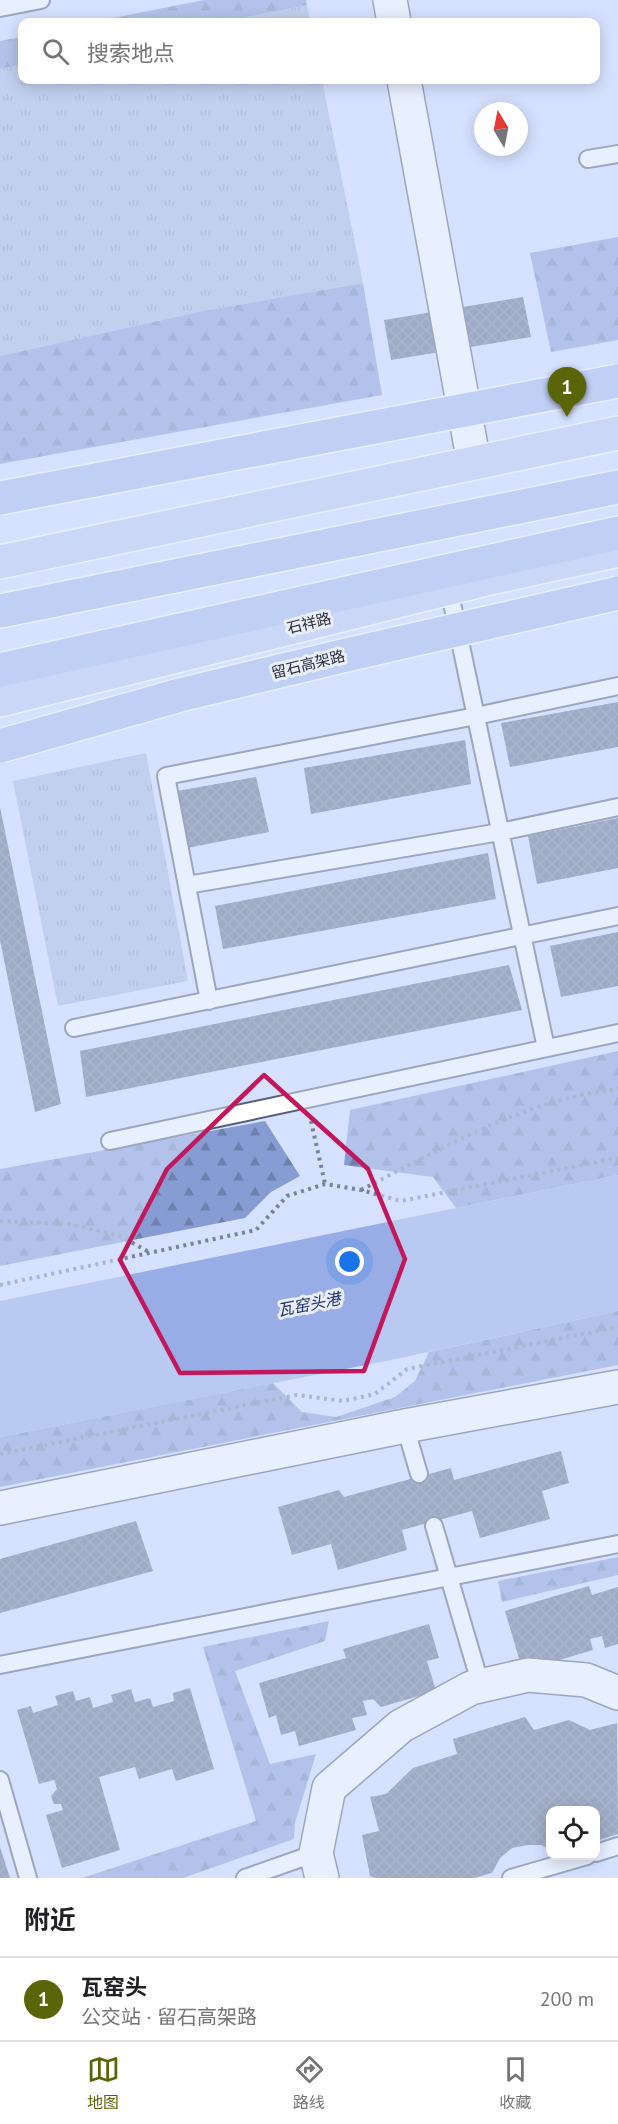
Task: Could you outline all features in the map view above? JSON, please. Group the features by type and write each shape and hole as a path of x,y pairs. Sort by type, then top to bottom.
{"highway":[{"path":"0,498 618,381"},
{"path":"0,611 618,487"},
{"path":"0,670 618,533"},
{"name":"留石高架路","path":"0,746 180,695 618,593"}],"main road":[{"path":"0,562 618,434"},
{"name":"石祥路","path":"0,700 449,588 618,550"}],"street":[{"path":"390,0 393,18"},
{"path":"405,84 474,463"},
{"path":"0,1508 405,1426 618,1387"},
{"path":"319,1865 329,1788 401,1726 471,1688 528,1675 586,1680 618,1693"}],"lane":[{"path":"0,8 41,0"},
{"path":"588,159 618,154"},
{"path":"449,588 546,1048"},
{"path":"209,1001 166,776 618,686"},
{"path":"187,885 500,832 618,807"},
{"path":"74,1028 618,916"},
{"path":"110,1141 618,1033"},
{"path":"405,1426 419,1474"},
{"path":"434,1526 481,1686"},
{"path":"0,1665 618,1544"},
{"path":"0,1780 5,1820 28,1878"},
{"path":"600,1852 618,1846"},
{"path":"511,1878 573,1860"},
{"path":"244,1878 319,1865"}],"path":[{"path":"361,1190 466,1136 519,1113 589,1092 618,1089"},
{"path":"306,1099 324,1184"},
{"path":"0,1285 256,1230 287,1196 324,1184 361,1190 401,1201 618,1158"},
{"path":"0,1221 70,1224 120,1236 149,1252"},
{"path":"0,1454 297,1395 343,1401 375,1394 407,1369 618,1327"}],"highlighted area":[{"path":"264,1075 368,1169 405,1259 364,1371 180,1373 120,1260 167,1169"}],"green space":[{"path":"204,0 306,0 307,5 243,18 113,18"},
{"path":"307,5 309,18 243,18"},
{"path":"18,38 18,65 0,69 0,41"},
{"path":"18,65 18,84 323,84 363,283 203,311 0,356 0,69"},
{"path":"618,237 618,340 551,352 530,253"},
{"path":"363,283 382,395 0,464 0,356 203,311"},
{"path":"146,753 188,981 58,1006 13,781"},
{"path":"618,1051 618,1175 456,1208 433,1177 344,1165 350,1110"},
{"path":"265,1121 300,1176 271,1192 245,1218 0,1266 0,1169"},
{"path":"618,1311 618,1365 0,1487 0,1437 273,1383 302,1412 336,1417 395,1397 415,1381 429,1352"},
{"path":"618,1557 618,1575 502,1602 498,1581"},
{"path":"329,1621 325,1641 235,1671 270,1764 316,1754 295,1823 294,1839 183,1878 82,1878 256,1821 203,1647"}],"water":[{"name":"瓦窑头港","path":"618,1175 618,1311 396,1359 0,1437 0,1301"}],"building":[{"path":"523,297 531,337 391,360 384,320"},
{"path":"618,702 618,747 510,767 501,723"},
{"path":"465,740 471,784 311,814 304,768"},
{"path":"256,777 269,832 187,848 177,791"},
{"path":"0,807 61,1104 35,1112 0,940"},
{"path":"618,818 618,868 537,884 528,836"},
{"path":"488,853 496,899 223,949 215,906"},
{"path":"618,932 618,986 561,997 550,946"},
{"path":"509,965 522,1010 86,1097 80,1051"},
{"path":"561,1451 569,1483 542,1491 550,1519 480,1538 472,1511 402,1530 407,1550 338,1570 331,1544 292,1555 278,1507 339,1490 344,1497 451,1468 454,1480"},
{"path":"136,1521 153,1571 0,1613 0,1559"},
{"path":"589,1586 592,1595 618,1587 618,1644 605,1648 602,1636 590,1639 593,1650 539,1666 537,1657 520,1662 505,1611"},
{"path":"429,1624 439,1658 427,1661 436,1691 381,1707 373,1699 363,1701 367,1715 352,1718 356,1730 299,1746 295,1731 281,1735 276,1715 269,1718 259,1683 346,1658 343,1649"},
{"path":"190,1688 214,1769 176,1781 172,1769 139,1779 135,1767 99,1777 120,1850 62,1868 46,1815 63,1810 61,1804 54,1804 51,1796 57,1789 54,1780 39,1784 17,1710 31,1706 33,1713 58,1705 55,1696 73,1691 76,1701 90,1697 93,1708 113,1702 111,1695 131,1689 135,1702 150,1698 153,1707 174,1701 173,1693"},
{"path":"525,1717 534,1730 569,1720 590,1730 617,1723 618,1834 600,1840 600,1806 546,1806 546,1847 528,1845 512,1848 500,1858 492,1873 474,1878 376,1878 370,1876 362,1835 379,1831 370,1797 386,1794 413,1768 457,1754 453,1739"},
{"path":"0,1847 10,1878 0,1878"}],"place":[{"name":"瓦窑头","path":"567,417"}]}
